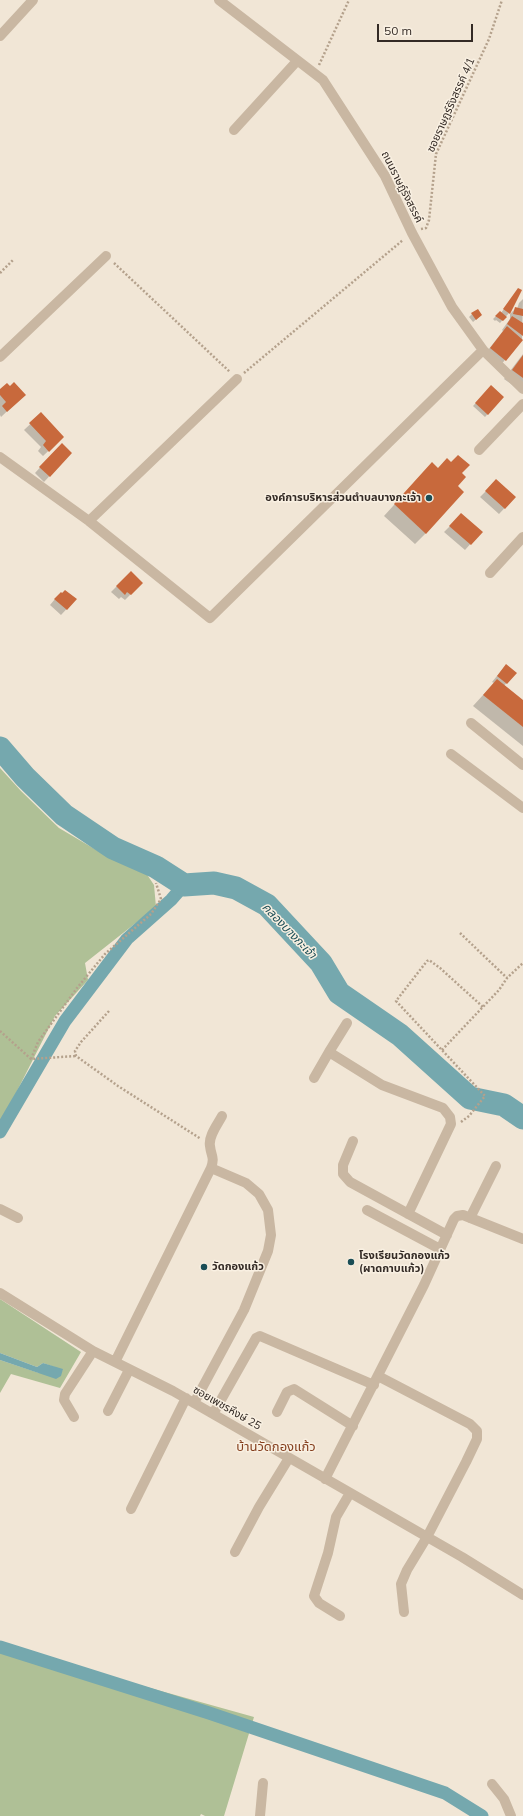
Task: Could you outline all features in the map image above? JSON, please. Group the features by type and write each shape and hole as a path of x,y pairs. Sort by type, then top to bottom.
{"street":[{"path":"0,36 33,0"},
{"name":"ถนนราษฎ์รังสรรค์","path":"219,0 323,80 385,176 412,233 452,307 482,350 523,389"},
{"path":"234,130 297,60"},
{"path":"0,356 106,256"},
{"path":"0,457 89,521 210,618 482,350"},
{"path":"89,521 237,379"},
{"path":"479,450 523,404"},
{"path":"490,573 523,537"},
{"path":"471,723 523,765"},
{"path":"451,754 523,808"},
{"path":"314,1078 346,1023"},
{"path":"329,1052 382,1085 443,1108 450,1117 451,1124 408,1214"},
{"path":"115,1362 211,1168 214,1160 210,1145 212,1136 222,1116"},
{"path":"353,1141 343,1165 343,1174 350,1182 447,1235"},
{"path":"470,1218 496,1166"},
{"path":"131,1509 253,1289 268,1251 271,1235 268,1210 259,1194 246,1183 211,1168"},
{"path":"0,1208 18,1218"},
{"path":"366,1210 440,1249"},
{"path":"325,1479 424,1285 454,1219 458,1216 470,1218 523,1239"},
{"name":"ซอยเพชรหึงษ์ 25","path":"0,1293 93,1351 213,1414 427,1537 523,1595"},
{"path":"213,1414 256,1338 260,1336 376,1380 470,1424 477,1431 477,1439 427,1537 407,1570 401,1584 404,1612"},
{"path":"74,1417 64,1400 65,1394 93,1351"},
{"path":"108,1411 129,1370"},
{"path":"277,1412 287,1392 294,1389 353,1426"},
{"path":"235,1552 259,1507 289,1458"},
{"path":"340,1616 319,1604 314,1596 328,1553 336,1517 350,1493"},
{"path":"260,1816 263,1783"},
{"path":"492,1784 504,1799 510,1816"}],"path":[{"path":"315,74 349,0"},
{"name":"ซอยราษฎร์รังสรรค์ 4/1","path":"412,233 426,228 429,220 436,154 489,38 502,0"},
{"path":"106,256 237,379 412,233"},
{"path":"0,273 13,260"},
{"path":"31,1059 38,1042 77,988 105,954 151,914 162,899 156,883"},
{"path":"460,933 507,978"},
{"path":"469,1116 485,1096 470,1082 396,1001 429,960 483,1007"},
{"path":"442,1050 499,990 507,978 523,963"},
{"path":"76,1056 75,1051 81,1042 109,1011"},
{"path":"0,1031 31,1059 76,1056 118,1086 210,1145"}],"green space":[{"path":"0,768 59,828 98,851 146,873 154,885 156,907 85,963 88,980 55,1016 15,1095 0,1121"},
{"path":"0,1299 81,1352 60,1388 11,1374 0,1393 0,1360 39,1373 63,1370 43,1363 37,1367 0,1353"},
{"path":"0,1641 136,1684 254,1717 224,1816 205,1816 201,1814 200,1816 0,1816"}],"water":[{"path":"0,1353 37,1367 43,1363 63,1369 61,1376 56,1379 0,1360"}],"building":[{"path":"518,288 522,290 510,314 503,309"},
{"path":"515,307 523,309 523,316 513,314"},
{"path":"478,309 482,315 476,320 471,313"},
{"path":"500,311 507,317 503,321 495,316"},
{"path":"512,316 523,323 523,336 507,324"},
{"path":"507,326 523,340 506,361 490,348"},
{"path":"523,355 523,378 512,370"},
{"path":"14,382 26,395 7,412 2,406 6,402 0,395 0,389 7,383 10,386"},
{"path":"491,385 504,397 488,415 475,403"},
{"path":"41,412 64,437 49,452 43,445 46,441 29,423"},
{"path":"62,443 72,453 50,477 39,467"},
{"name":"องค์การบริหารส่วนตำบลบางกะเจ้า","path":"458,455 470,465 462,473 466,477 458,486 464,492 426,534 394,504 432,462 438,468 447,458 451,462"},
{"path":"496,479 516,497 505,509 485,491"},
{"path":"461,513 483,532 471,545 449,526"},
{"path":"131,571 143,583 131,595 127,592 125,595 116,586"},
{"path":"65,590 77,599 67,610 54,599"},
{"path":"506,664 517,673 507,684 497,676"},
{"path":"497,679 523,700 523,727 483,695"}],"waterway":[{"name":"คลองบางกะเจ้า","path":"0,748 25,777 64,815 113,848 156,867 184,885 214,883 236,888 267,905 321,963 339,993 400,1035 470,1098 504,1105 523,1118"},
{"path":"0,1132 65,1021 127,939 171,900 184,885"},
{"path":"0,1647 209,1713 445,1793 482,1816"}],"place":[{"name":"องค์การบริหารส่วนตำบลบางกะเจ้า","path":"429,498"},
{"name":"โรงเรียนวัดกองแก้ว (ผาดกาบแก้ว)","path":"351,1262"},
{"name":"วัดกองแก้ว","path":"204,1267"}],"district":[{"name":"บ้านวัดกองแก้ว","path":"276,1447"}]}
